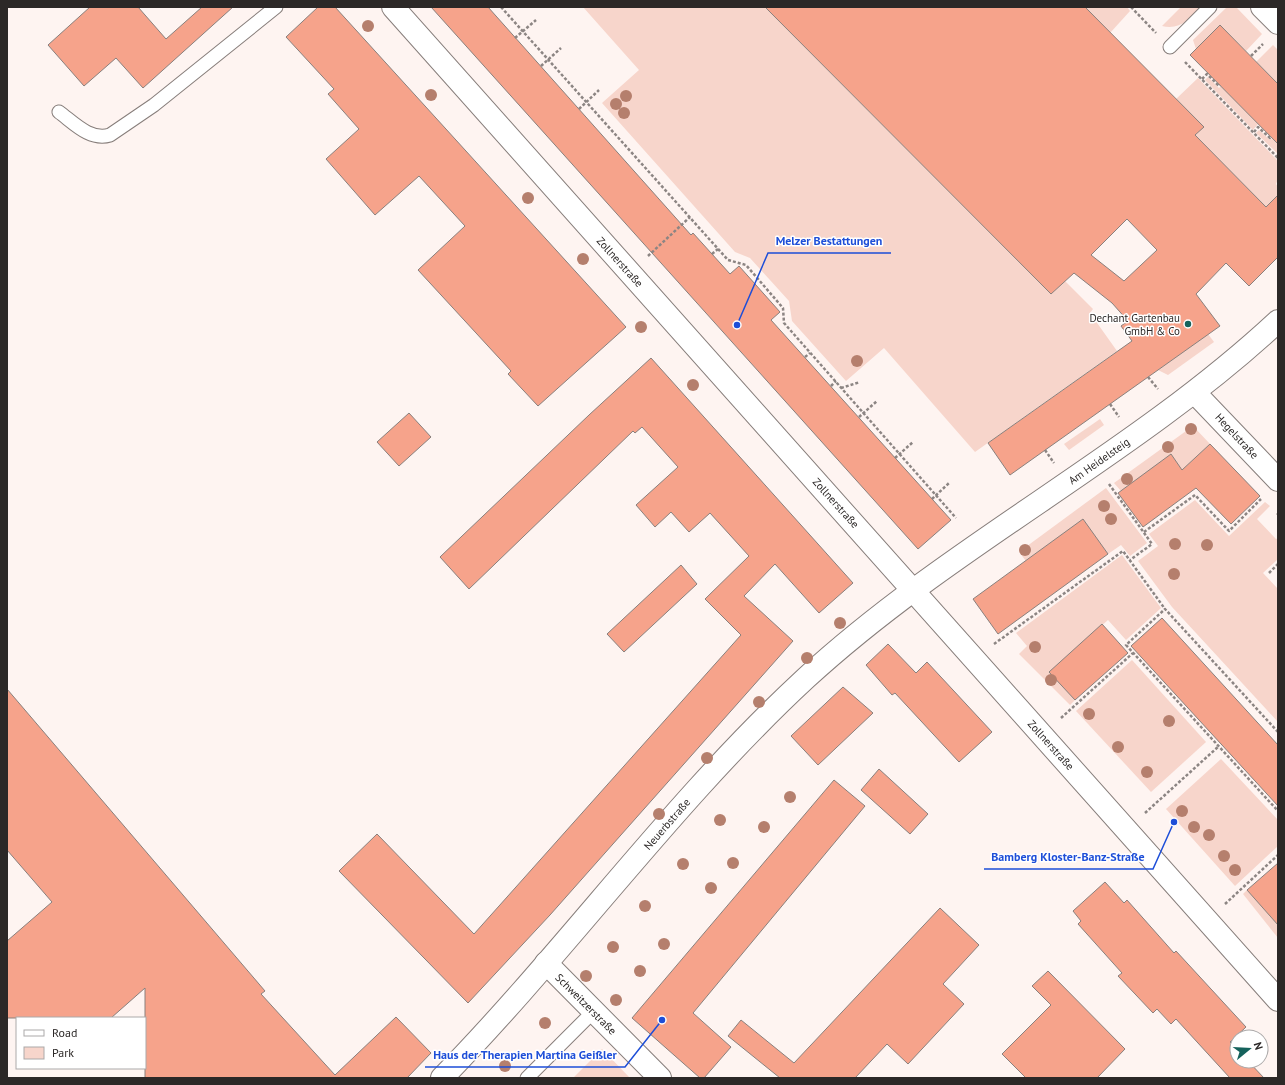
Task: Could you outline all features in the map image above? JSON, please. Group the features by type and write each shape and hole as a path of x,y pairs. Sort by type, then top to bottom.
{"street":[{"name":"Zollnerstraße","path":"393,7 1278,1000"},
{"path":"1262,7 1278,23"},
{"name":"Am Heidelsteig","path":"912,590 1195,393 1250,347 1278,321"},
{"name":"Hegelstraße","path":"1195,393 1278,480"},
{"name":"Neuerbstraße","path":"442,1078 546,963 687,800 745,738 807,677 912,590"},
{"name":"Schweitzerstraße","path":"546,963 660,1078"}],"lane":[{"path":"58,112 91,135 103,137 110,135 154,105 276,7"},
{"path":"1170,47 1210,7"},
{"path":"527,1078 593,1012"}],"path":[{"path":"501,7 728,260 746,265 783,308 784,323 956,518"},
{"path":"1131,7 1278,158"},
{"path":"515,38 536,20"},
{"path":"541,66 561,48"},
{"path":"1251,56 1259,48"},
{"path":"1202,79 1207,74 1218,86 1220,85"},
{"path":"579,108 599,90"},
{"path":"1254,132 1258,127 1270,138 1271,137"},
{"path":"630,273 690,217"},
{"path":"712,254 718,249"},
{"path":"805,357 810,353"},
{"path":"831,386 836,381"},
{"path":"841,388 860,382"},
{"path":"858,417 877,401"},
{"path":"895,458 913,442"},
{"path":"1095,464 1152,544 1130,560"},
{"path":"932,499 949,483"},
{"path":"1144,532 1194,496 1229,531 1262,498"},
{"path":"974,659 1123,551 1165,609 1278,732"},
{"path":"1269,573 1278,564"},
{"path":"1165,609 1126,645 1278,811"},
{"path":"1042,735 1133,653"},
{"path":"1128,830 1219,746"},
{"path":"1240,889 1278,856"}],"green space":[{"path":"583,7 765,7 1051,294 1065,281 1093,309 1090,313 1117,351 975,452 884,348 846,381 792,321 789,301 750,258 735,252 602,103 639,70"},
{"path":"1085,7 1127,7 1130,11 1110,33"},
{"path":"1181,7 1202,7 1189,19 1179,25 1174,27 1162,26"},
{"path":"1227,7 1236,7 1262,34 1246,51 1220,25 1196,49 1193,40"},
{"path":"1273,45 1278,50 1278,84 1256,62"},
{"path":"1208,77 1219,88 1221,86 1258,124 1253,130 1205,80"},
{"path":"1198,78 1278,161 1278,179 1276,184 1278,187 1278,195 1266,207 1195,135 1203,127 1176,99"},
{"path":"1259,130 1270,140 1272,138 1278,144 1278,154 1256,133"},
{"path":"1208,334 1214,342 1168,375 1158,370"},
{"path":"1100,419 1104,425 1069,450 1064,444"},
{"path":"1193,426 1210,444 1182,470 1171,455 1121,491 1114,483"},
{"path":"1106,488 1147,543 1130,556 1121,545 1108,554 1083,520 1026,561 1019,552"},
{"path":"1195,500 1229,536 1265,502 1270,506 1257,519 1276,539 1278,538 1278,559 1263,573 1278,589 1278,722 1172,607 1138,561 1158,546 1149,534"},
{"path":"1122,555 1161,608 1126,640 1108,620 1050,672 1075,700 1070,705 1019,654 1027,646 1016,633"},
{"path":"1132,660 1206,742 1151,792 1076,711"},
{"path":"1221,759 1278,820 1278,846 1235,886 1166,809"},
{"path":"1247,890 1278,914 1278,938 1243,894"},
{"path":"602,1049 630,1078 573,1078"}],"building":[{"path":"90,7 138,7 166,39 202,7 233,7 143,88 116,58 84,86 48,45"},
{"path":"318,7 335,7 626,327 538,406 508,374 511,371 418,270 465,226 419,176 375,215 326,159 359,129 328,94 334,89 286,37"},
{"path":"431,7 488,7 691,235 693,233 730,274 739,266 780,312 771,320 951,520 918,549"},
{"path":"765,7 1085,7 1204,127 1195,135 1266,207 1278,195 1278,257 1249,286 1226,263 1196,294 1220,326 1010,475 988,443 1132,341 1121,326 1128,321 1112,303 1074,273 1051,294","holes":["1127,219 1157,250 1124,281 1091,255"]},
{"path":"1220,25 1278,84 1278,144 1190,55"},
{"path":"651,358 853,583 819,613 775,564 744,596 793,641 550,915 468,1003 339,871 377,834 474,934 741,635 705,599 749,556 710,513 689,532 671,512 655,527 636,505 678,467 642,427 635,433 633,431 469,589 440,557"},
{"path":"409,413 431,437 399,466 377,442"},
{"path":"1210,444 1260,496 1231,524 1196,488 1143,527 1118,493 1171,454 1182,470"},
{"path":"1083,519 1108,554 998,634 973,599"},
{"path":"681,565 697,584 624,652 607,634"},
{"path":"1162,618 1278,745 1278,806 1131,646"},
{"path":"1102,624 1128,653 1075,700 1049,672"},
{"path":"888,644 916,673 927,662 992,732 959,762 895,693 892,695 866,665"},
{"path":"843,687 873,713 818,765 791,736"},
{"path":"7,689 265,991 261,994 335,1075 396,1017 431,1053 407,1078 145,1078 145,988 112,1017 7,1018 7,941 52,902 7,850"},
{"path":"879,769 928,814 910,834 861,790"},
{"path":"834,780 865,806 693,1013 731,1047 704,1078 700,1078 632,1018"},
{"path":"1278,863 1278,925 1247,890"},
{"path":"1105,882 1124,903 1127,900 1174,953 1176,951 1246,1027 1244,1029 1229,1029 1229,1069 1256,1069 1264,1078 1230,1078 1176,1019 1171,1024 1157,1009 1153,1013 1118,976 1122,973 1078,924 1081,921 1073,911"},
{"path":"940,908 979,945 943,984 964,1004 908,1064 887,1044 855,1078 780,1078 728,1036 741,1020 794,1063"},
{"path":"1048,971 1125,1049 1097,1078 1026,1078 1002,1054 1051,1005 1032,986"}],"place":[{"name":"Dechant Gartenbau GmbH & Co","path":"1188,324"},
{"name":"Melzer Bestattungen","path":"737,325"},
{"name":"Bamberg Kloster-Banz-Straße","path":"1174,822"},
{"name":"Haus der Therapien Martina Geißler","path":"662,1020"}]}
